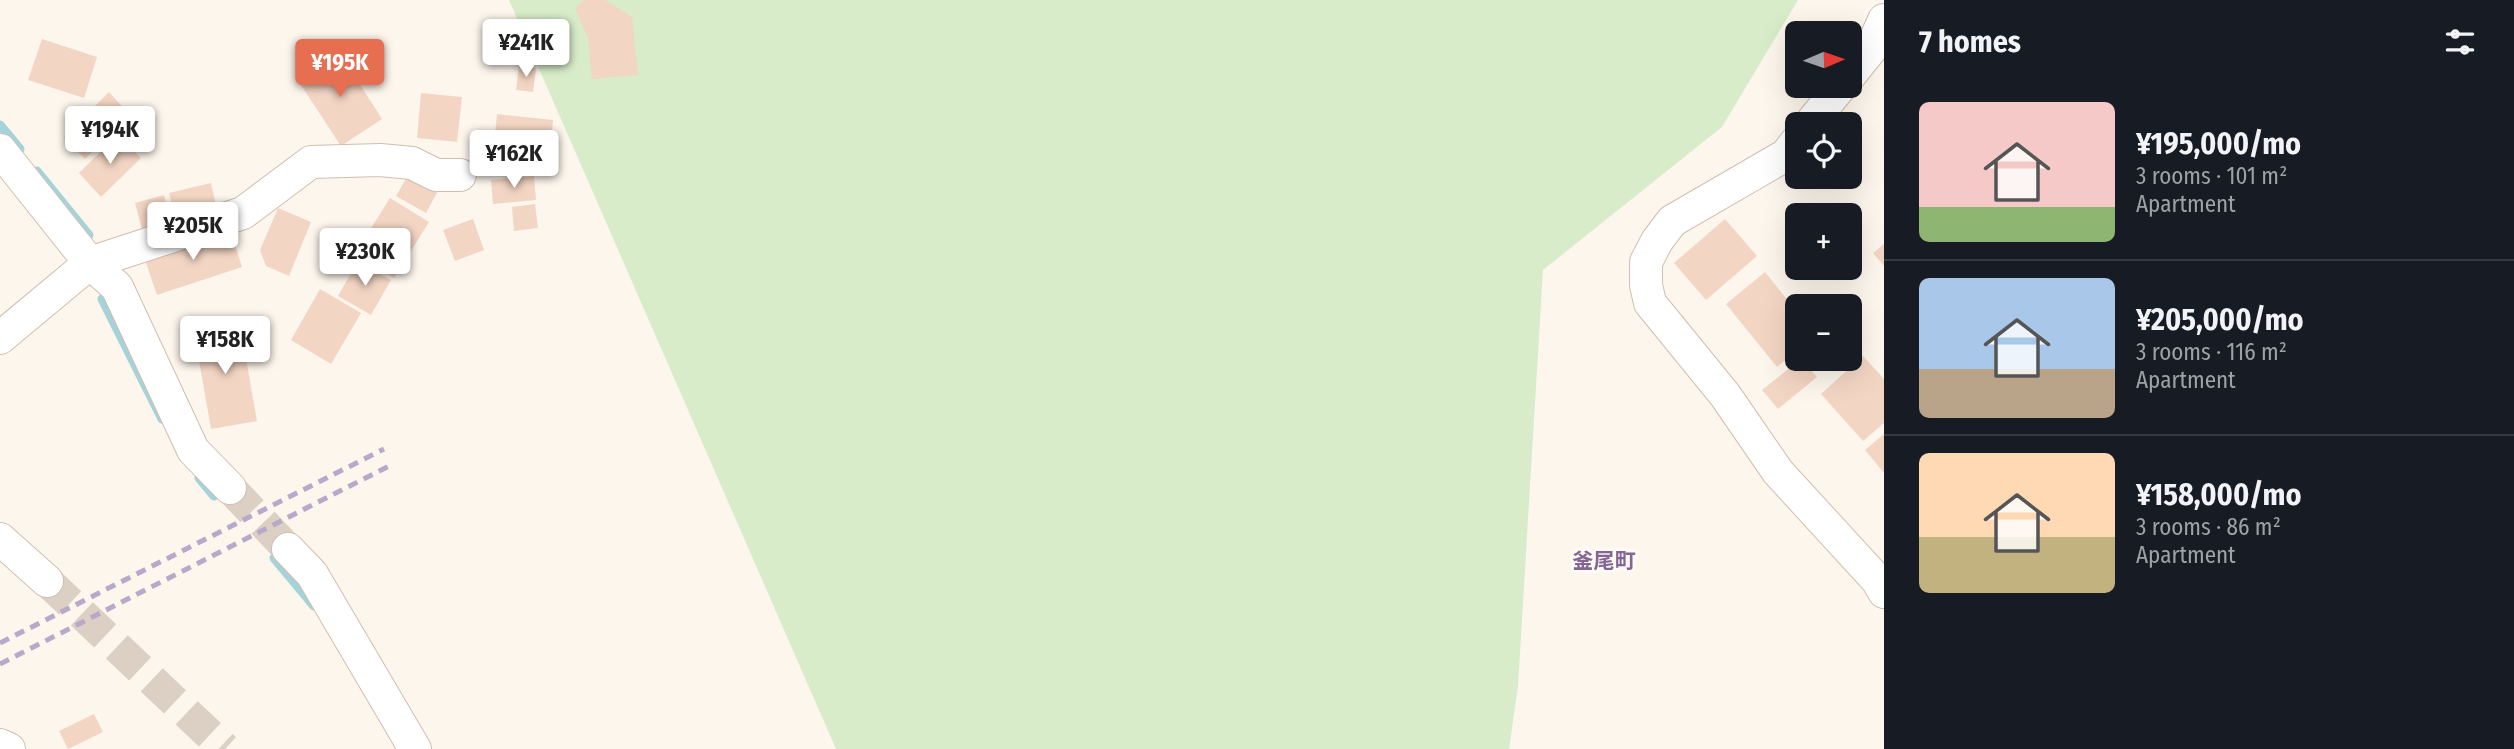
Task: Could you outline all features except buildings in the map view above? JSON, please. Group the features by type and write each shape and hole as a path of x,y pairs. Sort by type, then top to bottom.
{"street":[{"path":"1862,60 1871,49 1884,20"},
{"path":"1820,112 1831,98"},
{"path":"0,150 90,263 117,287 193,450 230,488"},
{"path":"1785,156 1672,222 1657,241 1646,262 1646,285 1650,303 1725,395 1778,472 1877,580 1884,592"},
{"path":"0,338 90,263 243,213 311,162 380,160 412,163 436,175 460,175"},
{"path":"0,539 47,581"},
{"path":"288,549 312,574 415,749"},
{"path":"0,745 9,749"}],"green space":[{"path":"509,0 1798,0 1722,127 1543,270 1518,686 1509,749 836,749"}],"waterway":[{"path":"0,125 20,149"},
{"path":"37,171 89,235"},
{"path":"102,299 162,419"},
{"path":"199,478 214,496"},
{"path":"274,558 314,606"}],"tunnel":[{"path":"230,488 288,549"},
{"path":"47,581 225,749"}],"railway":[{"path":"0,643 384,449"},
{"path":"0,664 391,465"}],"district":[{"name":"釜尾町","path":"1604,561"}]}
